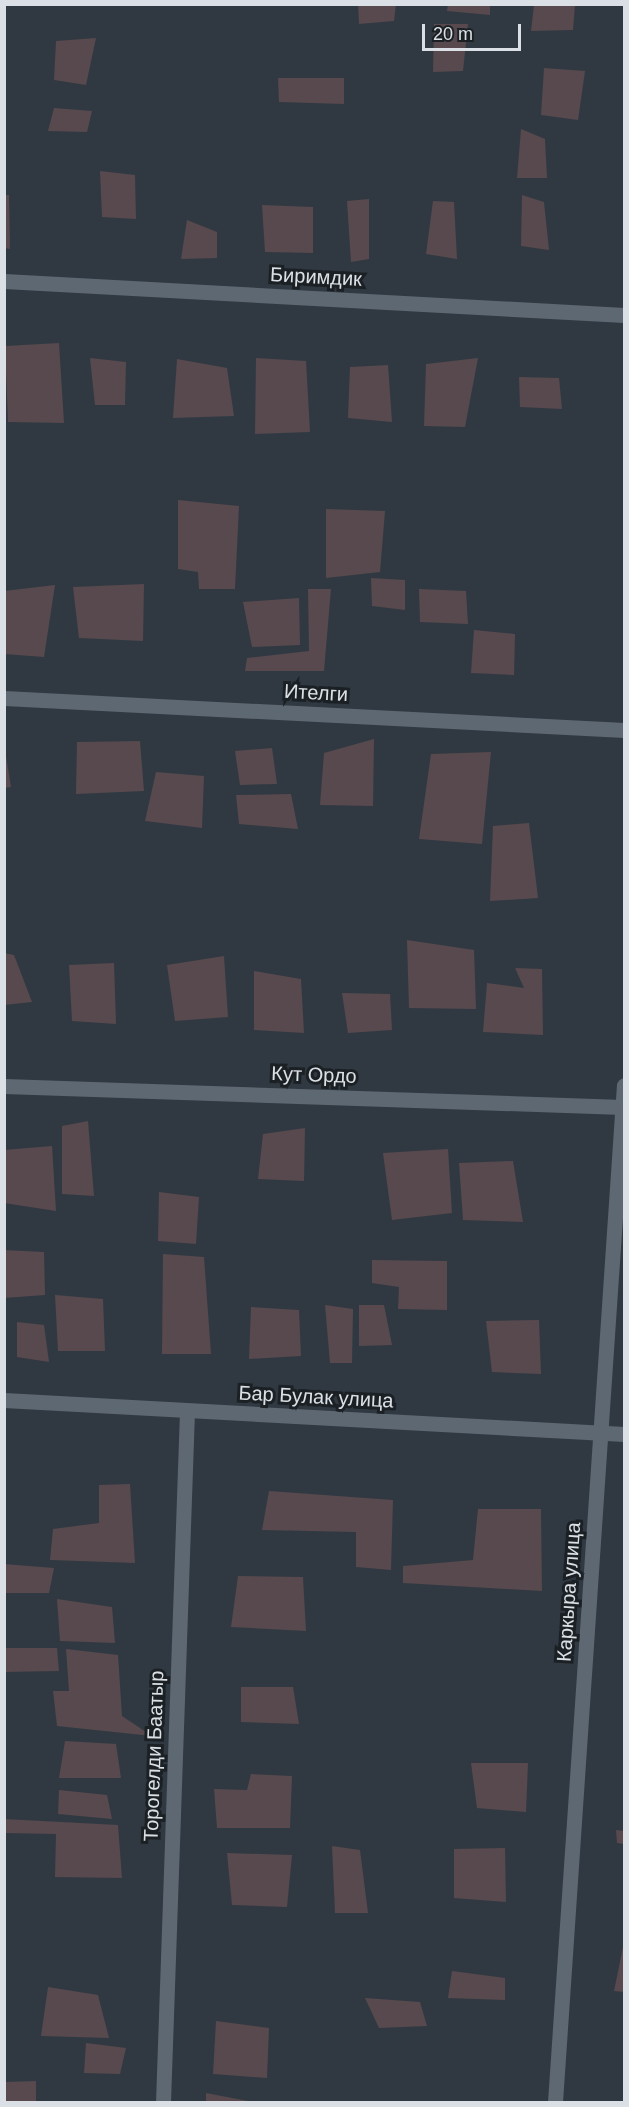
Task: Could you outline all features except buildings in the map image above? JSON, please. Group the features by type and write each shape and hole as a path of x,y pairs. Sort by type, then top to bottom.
{"street":[{"name":"Биримдик","path":"4,281 624,315"},
{"name":"Ителги","path":"4,698 624,730"},
{"name":"Каркыра улица","path":"555,2103 624,1085"},
{"name":"Кут Ордо","path":"4,1086 623,1107"},
{"name":"Бар Булак улица","path":"4,1400 624,1434"},
{"name":"Торогелди Баатыр","path":"163,2103 187,1411"}]}
